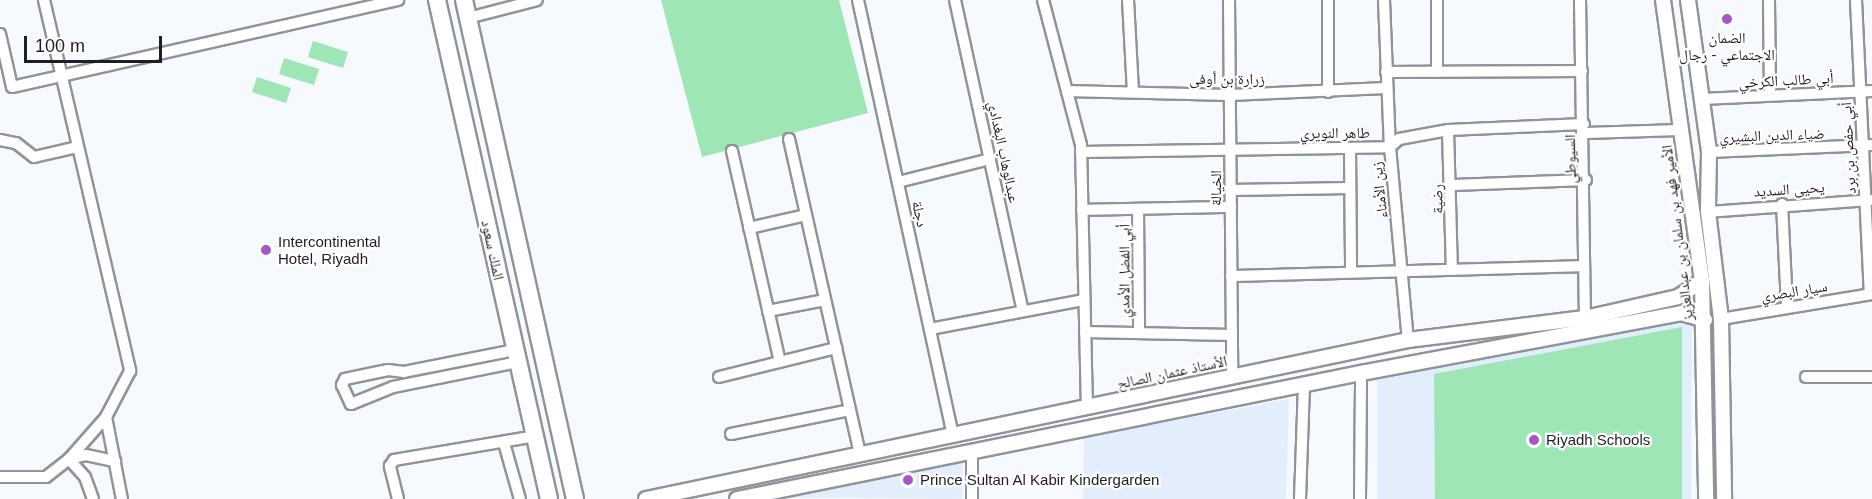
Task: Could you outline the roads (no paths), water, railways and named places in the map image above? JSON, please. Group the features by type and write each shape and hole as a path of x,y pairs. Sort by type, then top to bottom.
{"main road":[{"name":"الملك سعود","path":"437,0 516,356 537,436 549,499"},
{"name":"الملك سعود","path":"464,0 575,499"}],"street":[{"path":"0,477 46,477 69,459 106,417 130,370 44,0"},
{"path":"0,33 12,87 376,2 398,0"},
{"path":"468,18 537,0"},
{"name":"دجلة","path":"858,0 953,434"},
{"name":"عبدالوهاب البغدادي","path":"955,0 1023,311"},
{"path":"1043,0 1081,152 1087,406"},
{"path":"1128,0 1133,92"},
{"name":"الخيالة","path":"1229,0 1232,376"},
{"path":"1328,0 1328,92"},
{"name":"زين الأمناء","path":"1384,0 1390,147 1408,340"},
{"path":"1437,0 1437,72"},
{"name":"السيوطي","path":"1580,0 1586,180 1582,266 1585,318"},
{"name":"الأمير فهد بن سلمان بن عبدالعزيز","path":"1663,0 1702,281 1705,320 1706,499"},
{"path":"1688,0 1709,152 1708,212 1721,319 1724,499"},
{"path":"1769,0 1770,95"},
{"name":"أبي حفص بن برد","path":"1856,0 1860,91 1867,146 1871,294"},
{"path":"1386,72 1582,71"},
{"name":"زرارة بن أوفى","path":"1067,91 1230,95 1386,88"},
{"name":"أبي طالب الكرخي","path":"1702,99 1872,91"},
{"name":"طاهر النويري","path":"1081,152 1230,147 1390,147 1399,139 1448,130 1584,128 1682,130"},
{"name":"رضية","path":"1448,130 1453,185 1452,269"},
{"path":"789,139 860,453"},
{"path":"0,140 16,143 34,156 77,147"},
{"name":"ضياء الدين البشيري","path":"1709,152 1867,146"},
{"path":"1350,148 1351,272"},
{"path":"732,151 780,362"},
{"path":"898,182 990,159"},
{"path":"1453,185 1586,180"},
{"path":"1231,190 1350,188"},
{"name":"يحيى السديد","path":"1708,212 1782,204 1869,200"},
{"path":"1782,204 1787,307"},
{"path":"1082,210 1231,207"},
{"name":"أبي الفضل الأمدي","path":"1138,209 1139,333"},
{"path":"749,228 806,215"},
{"path":"1231,276 1582,266"},
{"name":"الأستاذ عثمان الصالح","path":"646,499 1408,340 1585,318 1678,297 1702,281"},
{"name":"سيار البصري","path":"1721,319 1871,294"},
{"path":"1678,297 1681,314"},
{"path":"768,311 825,300"},
{"path":"930,329 1084,300"},
{"path":"737,499 1361,373 1681,314 1705,320"},
{"path":"1085,332 1232,335"},
{"path":"719,377 836,348"},
{"path":"516,356 393,387 351,404 342,385 345,379 377,372 404,372 516,356"},
{"path":"1360,499 1361,373"},
{"path":"1806,377 1872,377"},
{"path":"1300,499 1304,384"},
{"path":"731,434 850,410"},
{"path":"106,417 122,499"},
{"path":"398,499 390,466 394,460 537,436"},
{"path":"504,443 520,499"},
{"path":"972,453 972,499"},
{"path":"69,459 86,455 115,461"},
{"path":"69,459 85,477 93,499"}],"place":[{"name":"الضمان الاجتماعي - رجال","path":"1727,19"},
{"name":"Intercontinental Hotel, Riyadh","path":"266,250"},
{"name":"Riyadh Schools","path":"1534,440"},
{"name":"Prince Sultan Al Kabir Kindergarden","path":"908,480"}]}
